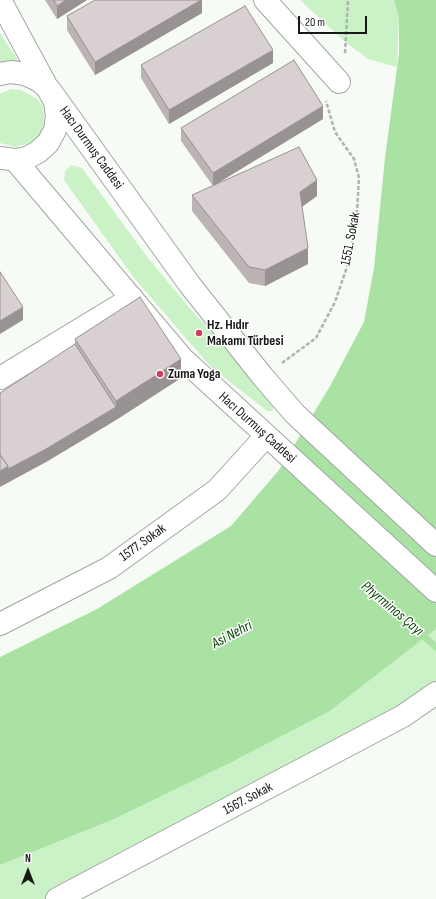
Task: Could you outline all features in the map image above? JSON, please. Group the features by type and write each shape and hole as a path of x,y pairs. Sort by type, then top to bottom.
{"main road":[{"name":"Hacı Durmuş Caddesi","path":"0,0 49,89 55,102 58,116 55,130 48,143 38,152 27,158 5,160"},
{"path":"265,0 339,82"},
{"name":"Hacı Durmuş Caddesi","path":"0,74 11,72 25,74 38,80 49,89 190,285 263,377 295,414 436,545"},
{"name":"Hacı Durmuş Caddesi","path":"5,160 132,298 182,358 436,591"},
{"path":"0,378 132,298"},
{"name":"1577. Sokak","path":"0,624 109,568 217,490 266,436"},
{"name":"1567. Sokak","path":"72,896 403,716 436,693"}],"path":[{"name":"1551. Sokak","path":"263,377 316,338 335,302 350,258 357,211 359,178 354,159 335,132 325,98 343,77 348,0"}],"shaded area":[{"path":"300,0 394,0 399,18 397,67 368,59 344,41"},
{"path":"0,33 19,62 0,66"},
{"path":"11,89 21,90 37,99 43,107 44,116 40,135 33,142 15,147 0,143 0,94"},
{"path":"71,165 82,168 148,258 193,312 229,350 274,406 272,411 267,411 210,366 134,278 64,180 65,171"},
{"path":"436,629 436,699 56,899 0,899 0,865 112,820 230,763 330,711"}],"water":[{"name":"Asi Nehri","path":"394,0 436,0 436,629 330,711 230,763 112,820 0,865 0,657 97,609 231,526 279,470 329,388 364,322 374,268 385,158 399,53 399,18"}],"building":[{"path":"54,0 66,0 57,6"},
{"path":"95,0 201,0 95,62 67,16"},
{"path":"245,6 273,50 169,110 141,65"},
{"path":"294,60 323,106 213,173 181,128"},
{"path":"299,147 317,180 300,192 308,248 265,270 249,267 192,195"},
{"path":"0,272 23,307 0,321"},
{"path":"140,297 181,359 116,401 75,339"},
{"path":"75,344 116,407 46,449 8,469 8,466 0,455 0,393"},
{"path":"0,455 8,466 0,471"}],"waterway":[{"name":"Phyrminos Çayı","path":"418,631 436,647"}],"place":[{"name":"Hz. Hıdır Makamı Türbesi","path":"199,333"},
{"name":"Zuma Yoga","path":"160,374"}]}
